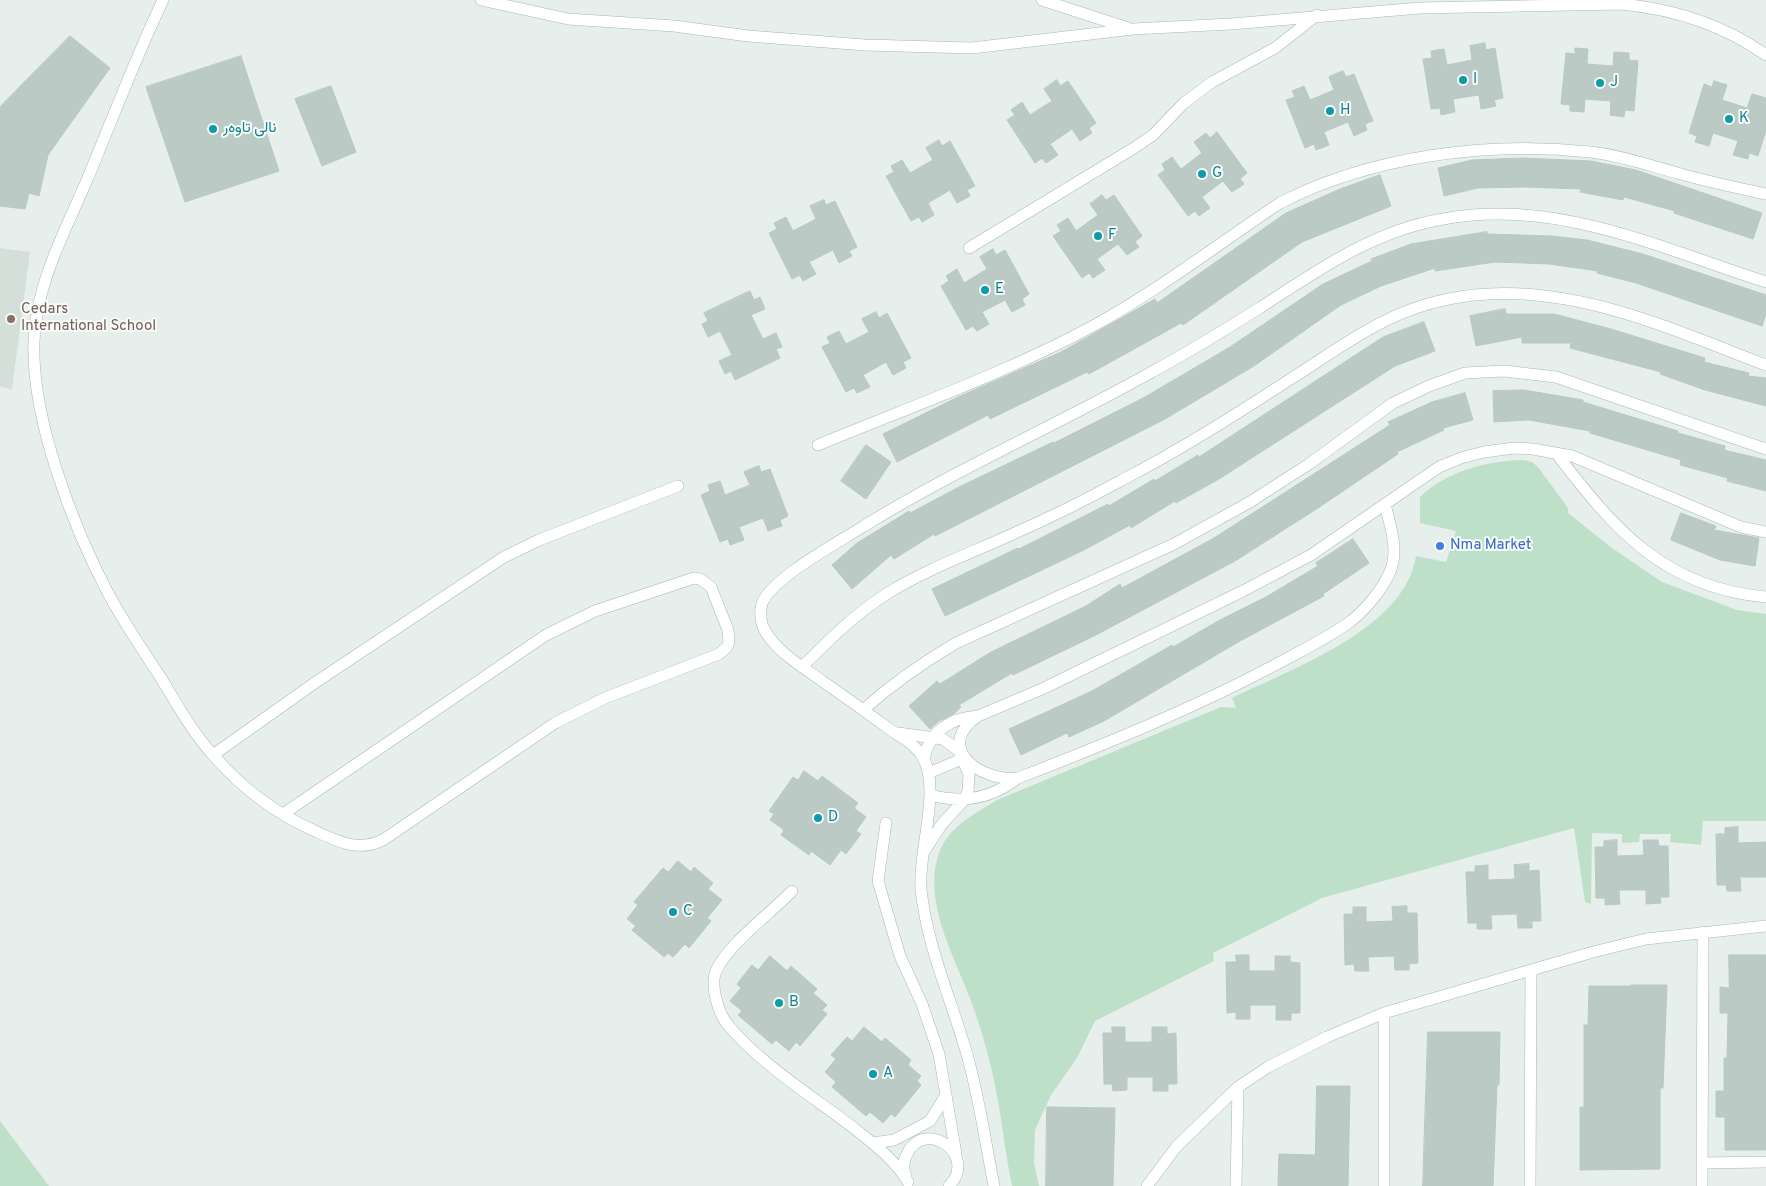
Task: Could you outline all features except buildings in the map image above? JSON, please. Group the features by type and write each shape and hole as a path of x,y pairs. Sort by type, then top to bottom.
{"street":[{"path":"163,0 142,45 49,269 35,322 35,378 43,421 58,473 79,530 108,594 133,637 198,738 213,755 246,787 283,814 348,845 366,846 384,840 531,737 555,723 605,698 724,651 729,636 711,587 700,579 687,578 562,626 530,645 283,814"},
{"path":"482,0 568,19 865,45 972,48 1133,29 1231,24 1317,15 1420,8 1621,4 1649,7 1685,15 1745,40 1766,55"},
{"path":"1042,0 1133,29"},
{"path":"1525,0 1554,5"},
{"path":"969,248 1134,148 1153,135 1184,104 1212,82 1275,48 1317,15"},
{"path":"818,445 1017,363 1092,327 1134,303 1280,203 1303,191 1384,164 1472,151 1556,150 1591,152 1766,194"},
{"path":"994,1186 969,1062 925,913 920,883 926,823 931,796 929,773 924,759 912,744 802,667 776,644 767,634 760,614 764,596 784,577 892,510 989,456 1153,372 1258,309 1342,254 1371,240 1404,228 1444,218 1488,214 1534,216 1582,222 1631,235 1766,282"},
{"path":"802,667 834,634 887,594 916,577 1009,536 1123,480 1237,412 1363,331 1416,307 1447,299 1477,295 1542,296 1578,301 1632,315 1766,365"},
{"path":"863,710 914,668 956,643 1174,544 1250,502 1309,464 1393,403 1429,386 1465,373 1504,371 1556,378 1587,387 1700,429 1766,449"},
{"path":"924,759 934,736 954,720 978,716 1042,690 1244,591 1312,555 1440,467 1461,458 1514,448 1572,456 1741,526 1766,532"},
{"path":"1556,453 1596,505 1620,531 1658,561 1708,585 1732,592 1766,597"},
{"path":"213,755 316,682 504,557 539,540 678,486"},
{"path":"931,796 964,800 994,793 1018,778 1123,737 1189,708 1251,678 1352,620 1366,606 1390,573 1394,556 1394,538 1385,504"},
{"path":"924,851 942,824 964,800 970,782 960,742 962,734 971,721 978,716"},
{"path":"894,732 934,736 952,744 971,765 988,775 1008,779 1018,778"},
{"path":"929,773 964,758"},
{"path":"886,823 878,881 900,956 922,1004 939,1054 960,1186"},
{"path":"792,891 723,957 715,973 717,1007 728,1024 751,1048 873,1143 896,1164 910,1184"},
{"path":"1148,1186 1176,1146 1238,1087 1268,1067 1327,1037 1384,1013 1646,940 1766,926"},
{"path":"1702,932 1702,1186"},
{"path":"1530,1186 1531,971"},
{"path":"1384,1013 1384,1186"},
{"path":"1236,1186 1238,1087"},
{"path":"873,1143 894,1140 930,1120 946,1096"},
{"path":"910,1184 904,1174 905,1157 916,1143 924,1139 943,1141 957,1159 958,1173 949,1186"},
{"path":"1702,1163 1766,1162"}],"shaded area":[{"name":"Cedars International School","path":"0,248 30,252 12,390 0,386"}],"green space":[{"path":"1523,460 1532,462 1538,467 1568,508 1568,513 1612,548 1662,582 1737,610 1766,614 1766,821 1703,821 1701,845 1670,842 1671,834 1640,834 1639,842 1622,843 1622,834 1592,833 1591,904 1585,902 1574,828 1322,898 1213,953 1214,961 1095,1021 1077,1058 1051,1095 1035,1130 1034,1163 1039,1186 1012,1186 987,1050 969,997 945,937 935,896 934,876 938,856 948,837 954,829 997,800 1221,707 1236,708 1232,698 1313,660 1342,644 1369,625 1391,605 1407,582 1416,556 1446,562 1456,531 1420,523 1420,497 1442,480 1468,469 1481,465"},
{"path":"0,1121 49,1186 0,1186"}],"place":[{"name":"I","path":"1463,80"},
{"name":"J","path":"1600,83"},
{"name":"H","path":"1330,111"},
{"name":"K","path":"1729,119"},
{"name":"نالی تاوەر","path":"213,129"},
{"name":"G","path":"1202,174"},
{"name":"F","path":"1098,236"},
{"name":"E","path":"985,290"},
{"name":"Cedars International School","path":"11,319"},
{"name":"Nma Market","path":"1440,546"},
{"name":"D","path":"818,818"},
{"name":"C","path":"673,912"},
{"name":"B","path":"779,1003"},
{"name":"A","path":"873,1074"}]}
